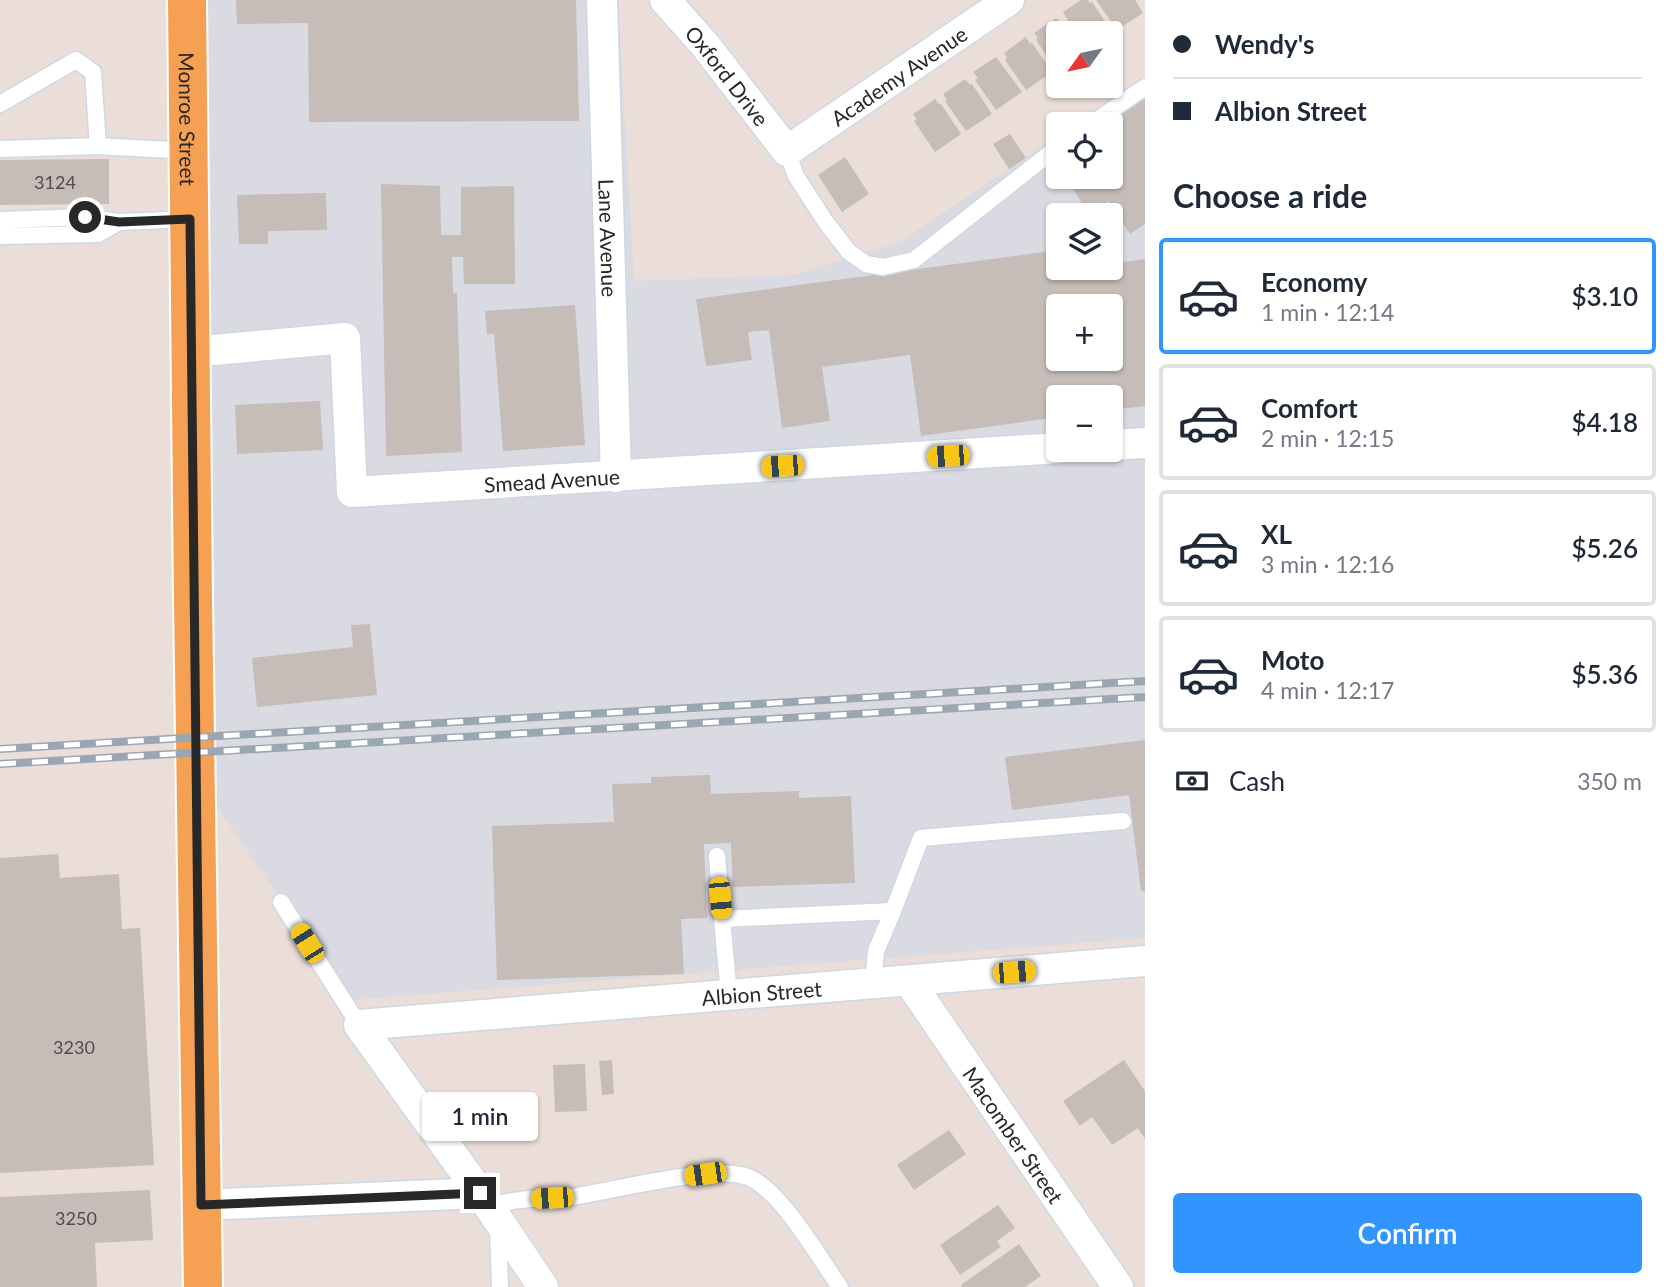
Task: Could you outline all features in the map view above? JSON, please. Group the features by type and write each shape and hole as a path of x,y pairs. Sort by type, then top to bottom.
{"main road":[{"name":"Monroe Street","path":"187,0 203,1287"}],"street":[{"name":"Lane Avenue","path":"602,0 616,477"},
{"name":"Oxford Drive","path":"665,0 705,45 788,151"},
{"name":"Academy Avenue","path":"788,151 1009,0"},
{"name":"Smead Avenue","path":"191,352 345,338 352,492 1046,449"},
{"path":"1123,444 1145,443"},
{"name":"Albion Street","path":"369,1023 1145,961"},
{"name":"Macomber Street","path":"909,981 1118,1287"},
{"path":"369,1023 543,1287"},
{"path":"201,1205 489,1206"}],"lane":[{"path":"0,104 76,60 93,72 98,146"},
{"path":"1109,112 1145,87"},
{"path":"0,149 98,146 189,151"},
{"path":"788,151 796,176 849,252 866,264 883,267 914,260 1046,156"},
{"path":"0,220 85,217 119,222 190,219"},
{"path":"0,236 98,234 119,222"},
{"path":"873,984 876,951 921,838 1123,821"},
{"path":"717,856 729,995"},
{"path":"281,902 369,1023"},
{"path":"722,919 893,911"},
{"path":"500,1287 489,1206 530,1199 575,1197 705,1174 748,1177 768,1190 782,1205 840,1287"}],"shaded area":[{"path":"180,0 618,0 634,281 794,275 900,242 1046,144 1046,189 1123,189 1123,112 1093,112 1114,98 1124,98 1124,91 1145,77 1145,938 350,1000 195,775 195,709 169,308"}],"building":[{"path":"236,0 576,0 579,121 309,122 308,23 237,24"},
{"path":"1081,0 1088,0 1105,21 1068,21 1063,12"},
{"path":"1096,0 1135,0 1143,13 1124,25 1124,21 1111,21"},
{"path":"1046,25 1046,55 1036,40 1038,38 1034,33"},
{"path":"1026,37 1046,63 1046,76 1026,90 1005,60 1007,58 1004,53"},
{"path":"996,57 1022,92 996,110 975,80 978,78 973,72"},
{"path":"965,79 972,84 992,114 966,131 943,94"},
{"path":"935,99 961,134 935,152 914,121 917,120 913,114"},
{"path":"1145,99 1145,224 1130,234 1123,223 1123,203 1082,203 1073,189 1123,189 1123,113"},
{"path":"1010,134 1026,158 1009,169 993,144"},
{"path":"845,157 869,194 842,212 818,175"},
{"path":"109,159 109,204 0,205 0,160"},
{"path":"381,184 440,186 441,235 461,235 461,187 514,186 515,284 464,284 463,257 452,257 453,293 457,293 462,452 386,456"},
{"path":"326,193 327,230 268,231 268,244 239,244 237,195"},
{"path":"1046,252 1046,280 1123,280 1123,262 1145,259 1145,406 1123,409 1123,385 1046,385 1046,419 921,436 910,355 822,367 830,421 782,428 769,330 748,332 752,360 706,366 696,299"},
{"path":"575,305 585,445 503,451 494,334 487,334 485,311"},
{"path":"320,401 323,450 237,454 235,405"},
{"path":"370,624 377,695 257,707 252,658 353,647 351,625"},
{"path":"1145,740 1145,891 1141,891 1129,795 1012,810 1005,757"},
{"path":"710,775 711,794 799,791 799,798 851,796 855,883 733,887 731,843 704,844 707,918 681,919 684,974 497,980 492,826 614,822 612,784 651,783 651,777"},
{"path":"58,854 60,878 119,874 122,929 140,928 154,1165 0,1173 0,858"},
{"path":"612,1060 614,1094 602,1095 599,1061"},
{"path":"1124,1060 1145,1091 1145,1139 1138,1128 1112,1145 1092,1117 1080,1126 1063,1101"},
{"path":"585,1064 587,1111 555,1112 553,1065"},
{"path":"949,1130 966,1154 914,1190 897,1165"},
{"path":"150,1190 153,1240 95,1243 97,1287 0,1287 0,1197"},
{"path":"998,1205 1015,1228 997,1241 1001,1247 960,1275 940,1245"},
{"path":"1019,1244 1041,1276 1025,1287 962,1287 961,1285"}],"railway":[{"path":"0,749 1145,681"},
{"path":"0,764 1145,697"}],"route":[{"path":"85,217 119,222 190,219 201,1205 480,1193"}]}
